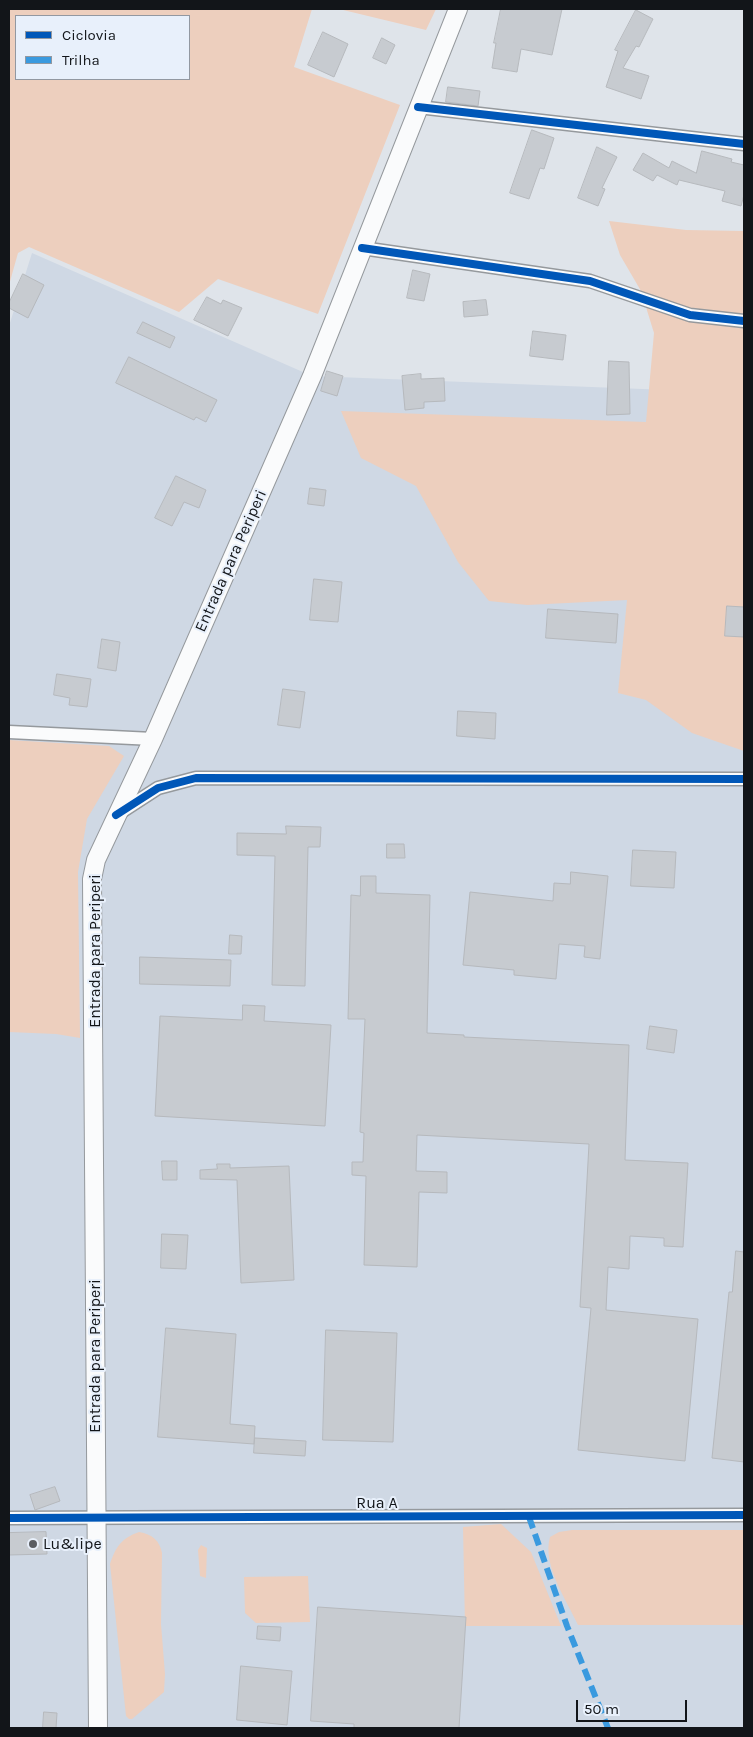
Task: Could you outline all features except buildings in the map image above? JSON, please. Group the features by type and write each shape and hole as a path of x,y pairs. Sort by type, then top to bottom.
{"main road":[{"name":"Entrada para Periperi","path":"98,1728 92,880 96,860 153,739 312,376 458,9"}],"street":[{"path":"418,107 744,144"},
{"path":"362,248 590,281 690,315 744,321"},
{"path":"9,732 153,739"},
{"path":"116,815 158,788 196,778 744,779"},
{"name":"Rua A","path":"9,1518 95,1516 744,1514"}],"shaded area":[{"path":"9,9 312,9 294,67 400,105 318,314 218,279 179,312 29,247 18,253 9,285"},
{"path":"339,9 436,9 426,30"},
{"path":"609,221 686,230 744,231 744,751 692,733 646,700 618,693 627,600 527,605 489,601 458,562 416,486 361,458 341,411 646,422 654,333 641,291 620,255"},
{"path":"32,253 312,376 744,393 744,1728 9,1728 9,326"},
{"path":"9,740 109,746 124,756 87,819 78,872 80,1038 56,1034 9,1032"},
{"path":"501,1524 531,1552 561,1626 465,1626 463,1527"},
{"path":"572,1530 744,1530 744,1625 578,1625 556,1582 549,1559 548,1548 550,1537 559,1532"},
{"path":"139,1532 148,1534 155,1539 162,1553 161,1624 165,1674 164,1692 132,1719 129,1719 126,1716 110,1564 120,1544 128,1537"},
{"path":"201,1545 207,1548 206,1578 200,1576 198,1550"},
{"path":"308,1576 310,1622 256,1623 245,1613 244,1577"}],"marked path":[{"path":"529,1517 567,1626 608,1728"}],"cycle path":[{"path":"418,107 744,144"},
{"path":"362,248 590,281 690,315 744,321"},
{"path":"116,815 158,788 196,778 744,779"},
{"path":"9,1518 744,1515"}],"place":[{"name":"Lu&lipe","path":"33,1544"}]}
